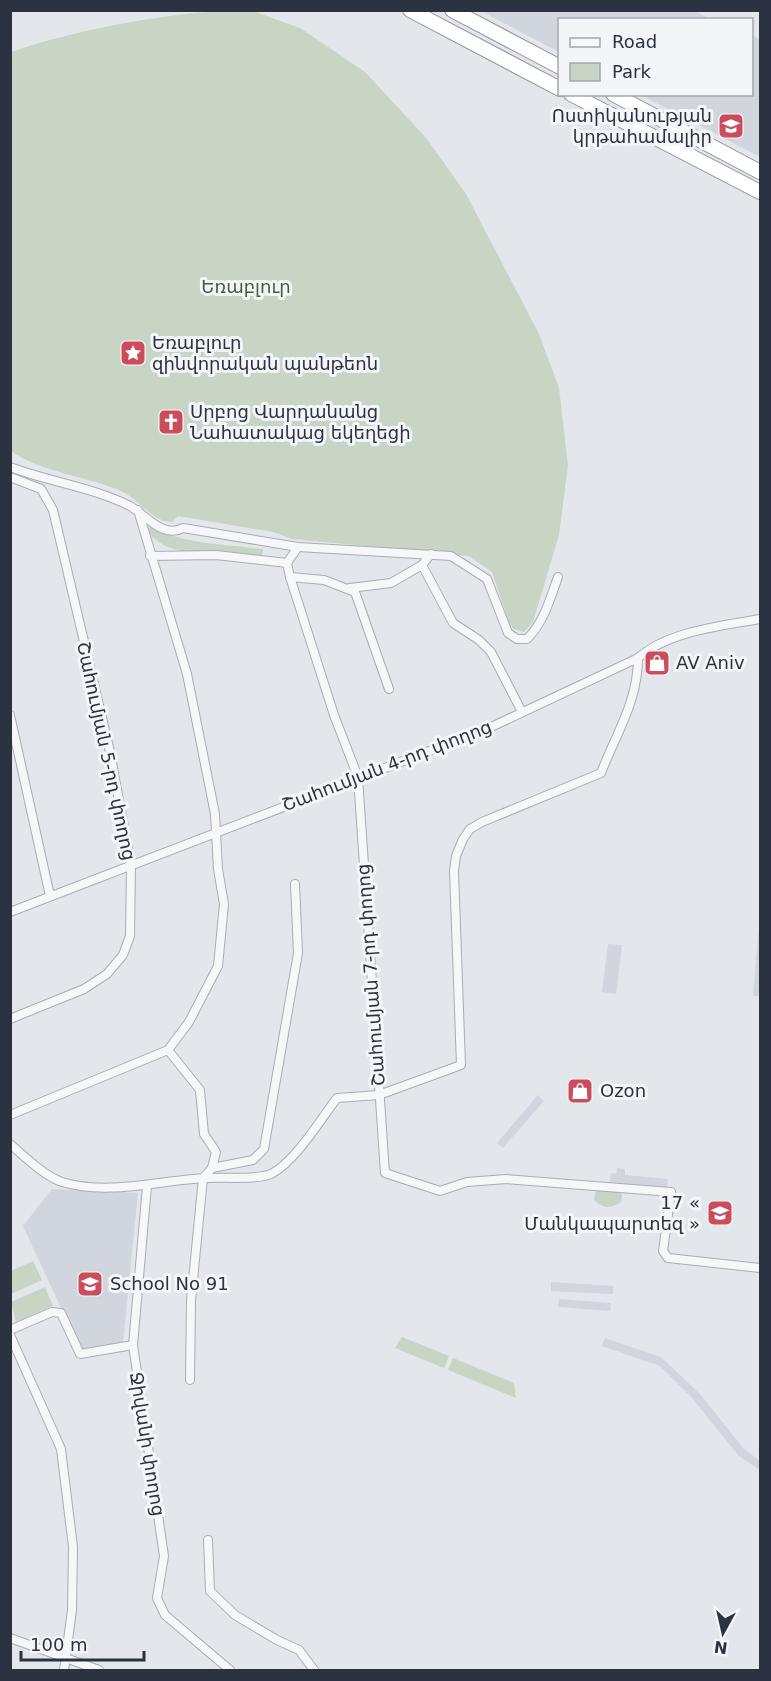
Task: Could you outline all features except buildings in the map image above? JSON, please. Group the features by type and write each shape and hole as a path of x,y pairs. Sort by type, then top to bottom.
{"highway":[{"path":"410,10 558,88"},
{"path":"452,10 558,66"},
{"path":"575,96 760,192"},
{"path":"617,96 760,172"}],"street":[{"path":"10,467 104,494 138,510 157,526 174,531 183,528 298,547 431,554 460,560 488,579 508,633 517,639 527,639 535,632 548,608 558,577"},
{"name":"Շահումյան 5-րդ փողոց","path":"10,477 41,489 53,510 110,752 131,865 130,936 123,955 107,974 84,989 10,1019"},
{"path":"10,1115 168,1050 189,1022 218,966 224,904 215,814 187,674 138,510"},
{"path":"150,556 216,555 287,563 298,547"},
{"path":"348,588 391,583 422,565 431,554"},
{"name":"Շահումյան 7-րդ փողոց","path":"287,563 334,715 358,777 386,1173 440,1191 467,1182 506,1179 671,1192 663,1251 668,1258 760,1268"},
{"path":"422,565 453,623 479,640 491,652 522,712"},
{"path":"290,577 324,580 355,592 366,617 389,689"},
{"name":"Շահումյան 4-րդ փողոց","path":"10,912 215,831 489,728 638,658 652,645 710,628 760,619"},
{"path":"10,1144 60,1181 95,1187 147,1186 152,1183 203,1178 269,1175 288,1162 337,1098 379,1095 461,1065 453,893 456,856 463,839 470,829 482,822 601,773 634,699 638,681 638,658"},
{"path":"10,715 50,896"},
{"path":"212,1168 253,1160 264,1149 298,953 296,884"},
{"path":"168,1050 200,1090 204,1134 216,1152 212,1168 203,1178 191,1300 190,1380"},
{"name":"Ջիվանի փողոց","path":"147,1186 133,1346 164,1556 157,1598 165,1615 230,1671"},
{"path":"64,1671 72,1610 73,1547 61,1449 10,1333 52,1312 61,1313 80,1354 133,1346"},
{"path":"208,1540 210,1591 235,1615 299,1650 314,1671"},
{"path":"10,1638 99,1671"}],"shaded area":[{"name":"Ոստիկանության կրթահամալիր","path":"694,10 707,18 558,18 558,51 481,11"},
{"name":"Ոստիկանության կրթահամալիր","path":"753,36 760,39 760,157 643,96 753,96"},
{"path":"760,915 760,996 753,996"},
{"path":"608,944 622,945 616,994 602,992"},
{"path":"538,1095 544,1101 503,1148 497,1143"},
{"path":"617,1168 625,1169 625,1175 668,1179 667,1188 610,1182 611,1173 616,1174"},
{"name":"School No 91","path":"52,1189 138,1193 123,1343 80,1349 23,1226"},
{"path":"551,1282 613,1286 613,1294 551,1291"},
{"path":"559,1299 611,1303 610,1311 558,1307"},
{"path":"605,1338 661,1357 701,1395 743,1448 760,1461 760,1470 739,1456 692,1398 660,1366 602,1346"}],"green space":[{"name":"Եռաբլուր","path":"250,10 300,28 365,72 427,139 466,194 539,334 559,388 568,466 559,535 533,622 524,632 510,625 492,572 469,556 292,539 273,532 178,516 172,522 164,521 121,491 37,464 11,451 11,52 68,35 129,22 160,17"},
{"path":"151,527 192,541 263,549 262,556 182,551 167,547 155,539 147,529"},
{"path":"600,1187 618,1190 622,1195 621,1202 607,1207 598,1203 594,1200 595,1193"},
{"path":"33,1261 42,1280 11,1294 11,1271"},
{"path":"45,1287 53,1306 16,1322 11,1302"},
{"path":"402,1337 449,1356 444,1368 395,1348"},
{"path":"453,1358 514,1383 516,1398 448,1370"}],"place":[{"name":"Ոստիկանության կրթահամալիր","path":"731,126"},
{"name":"Եռաբլուր զինվորական պանթեոն","path":"133,353"},
{"name":"Սրբոց Վարդանանց Նահատակաց եկեղեցի","path":"171,422"},
{"name":"AV Aniv","path":"657,663"},
{"name":"Ozon","path":"580,1091"},
{"name":"17 « Մանկապարտեզ »","path":"720,1213"},
{"name":"School No 91","path":"90,1284"}]}
